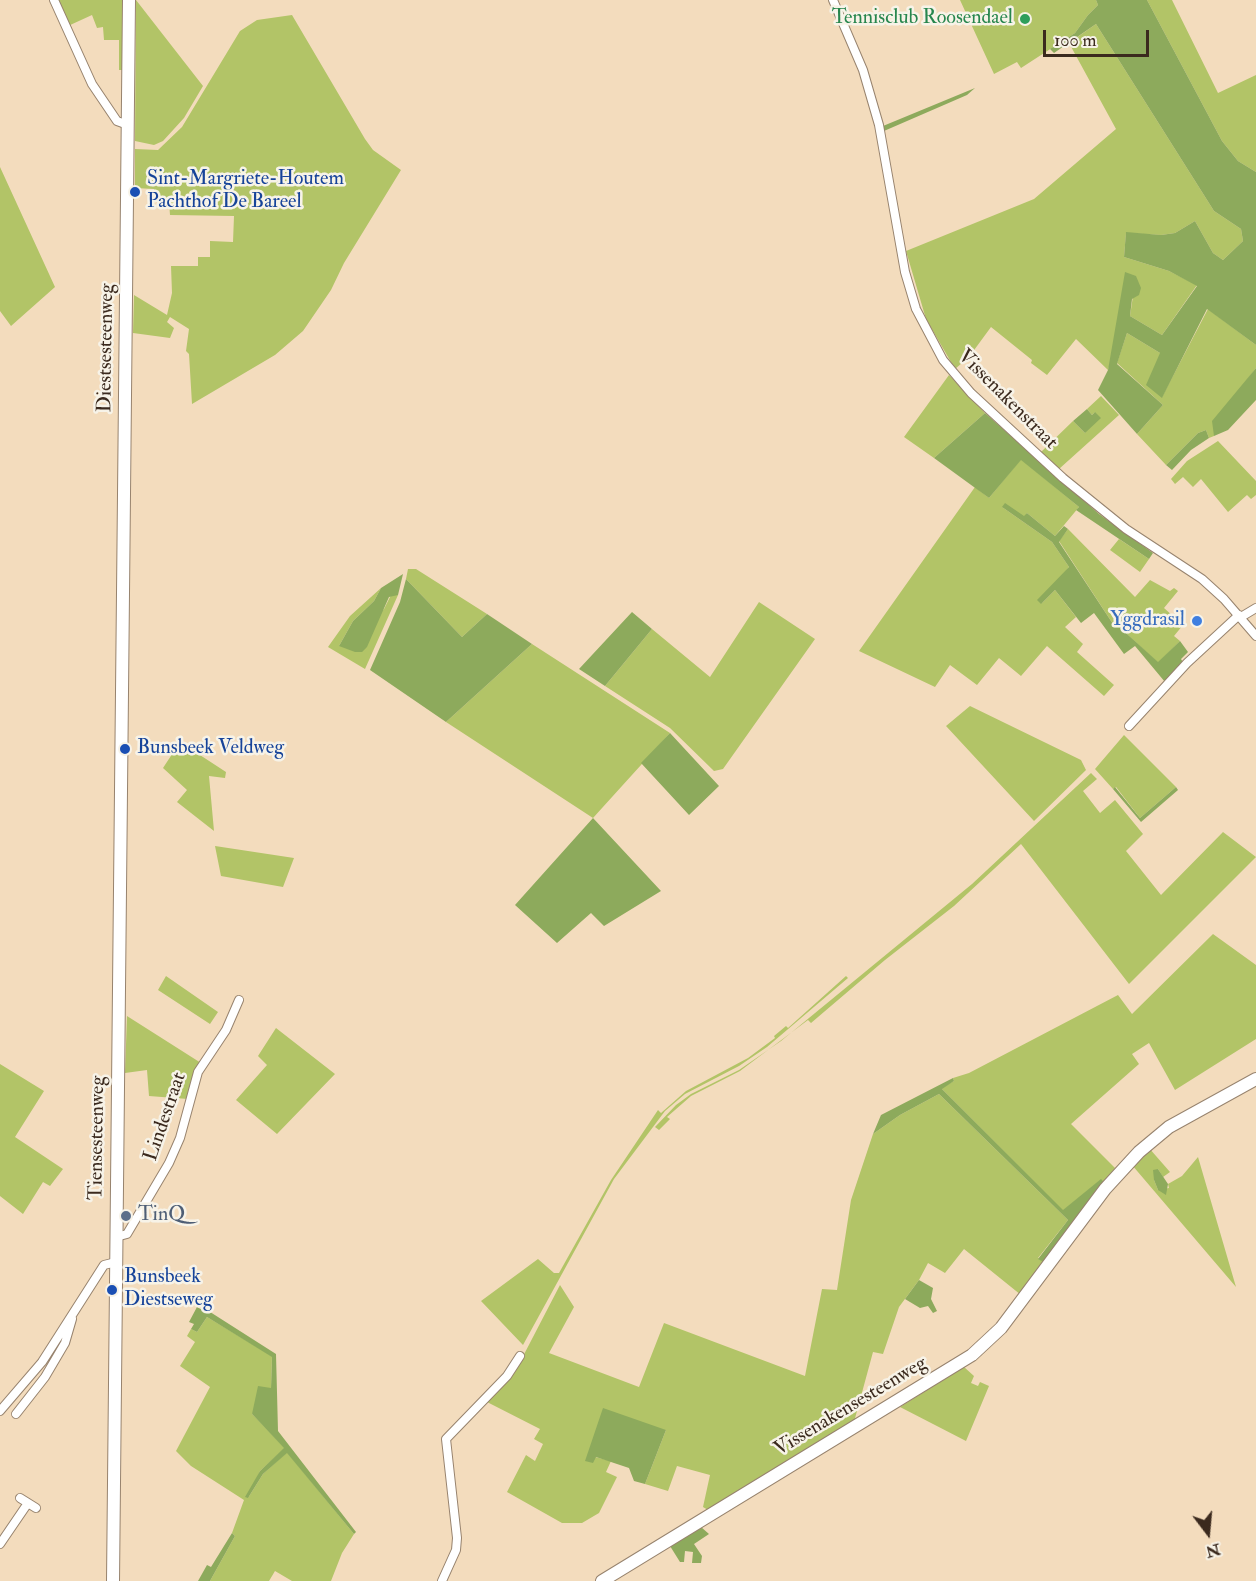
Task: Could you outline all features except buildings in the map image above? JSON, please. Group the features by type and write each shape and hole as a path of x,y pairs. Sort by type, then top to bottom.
{"main road":[{"name":"Diestsesteenweg","path":"123,696 129,0"},
{"name":"Tiensesteenweg","path":"113,1581 123,696"},
{"name":"Vissenakensesteenweg","path":"602,1581 972,1355 1001,1328 1119,1172 1153,1139 1189,1114 1256,1078"}],"street":[{"path":"54,0 93,84 117,121 128,125"},
{"name":"Vissenakenstraat","path":"833,0 857,53 879,125 905,272 916,309 943,360 971,393 1086,498 1202,579 1240,616 1256,636"},
{"path":"1129,726 1187,663 1240,616 1256,608"},
{"name":"Lindestraat","path":"116,1237 127,1234 164,1174 180,1138 198,1072 226,1030 239,1000"},
{"path":"0,1411 42,1362 104,1265 117,1262"},
{"path":"16,1414 45,1377 65,1343 72,1316"},
{"path":"442,1581 456,1550 458,1538 446,1439 507,1376 520,1356"},
{"path":"0,1544 24,1500 36,1508"}],"green space":[{"path":"57,0 123,0 122,70 119,70 119,40 104,40 103,27 97,28 92,15 68,26"},
{"path":"136,0 203,86 184,118 163,141 154,145 135,141"},
{"path":"960,0 1096,0 1098,5 1075,33 1021,68 1017,62 994,74"},
{"path":"1096,0 1147,0 1222,141 1238,161 1256,172 1256,345 1207,309 1162,398 1146,385 1160,353 1127,333 1117,364 1163,405 1137,434 1098,390 1108,370 1125,272 1136,276 1141,288 1139,295 1132,299 1130,316 1162,335 1197,286 1169,271 1124,257 1126,232 1161,235 1175,233 1195,221 1213,253 1223,260 1243,241 1241,229 1214,211 1096,24 1054,53 1050,49 1075,33 1098,5"},
{"path":"1147,0 1172,0 1218,93 1256,75 1256,172 1238,161 1222,141"},
{"path":"292,15 365,139 373,150 401,170 344,263 331,290 303,331 275,355 192,404 189,354 186,351 189,329 170,317 167,322 174,328 170,338 133,333 134,295 167,315 172,293 171,266 198,266 198,257 210,257 210,241 233,242 234,216 170,215 169,202 154,201 154,189 135,188 135,149 158,150 182,127 240,31 257,20"},
{"path":"1096,24 1214,211 1241,229 1243,241 1223,260 1213,253 1195,221 1175,233 1161,235 1126,233 1124,257 1169,271 1197,285 1162,335 1130,316 1136,276 1108,370 1076,339 1047,375 991,327 969,357 955,369 926,319 906,251 1034,199 1116,129 1069,43"},
{"path":"975,88 967,95 884,131 883,126"},
{"path":"0,167 55,287 11,326 0,311"},
{"path":"1208,309 1256,345 1256,368 1214,424 1214,436 1209,438 1206,430 1198,433 1166,465 1137,434 1163,405 1117,363 1127,333 1160,353 1162,397"},
{"path":"1256,368 1256,400 1228,430 1214,436 1212,421"},
{"path":"949,375 985,413 934,458 904,437"},
{"path":"1101,396 1119,415 1059,469 1041,452 1073,421 1085,433 1095,412 1092,415 1087,409"},
{"path":"1087,409 1092,415 1095,412 1101,418 1085,433 1073,421"},
{"path":"985,413 1099,514 1153,553 1149,559 1076,510 1079,507 1021,460 989,498 934,458"},
{"path":"1206,430 1209,438 1191,450 1172,470 1166,465 1198,433"},
{"path":"1218,441 1256,481 1256,495 1251,499 1247,495 1228,512 1201,479 1193,487 1183,477 1175,484 1171,479 1187,461"},
{"path":"1021,459 1079,507 1055,536 1027,513 1025,517 1002,507 1052,542 1069,567 1041,604 1055,590 1076,617 1065,627 1083,644 1077,652 1114,685 1104,696 1047,646 1021,676 999,658 977,685 950,665 935,687 859,651 975,487 989,498"},
{"path":"1005,503 1024,516 1027,513 1055,536 1064,526 1068,529 1059,542 1113,624 1126,613 1136,621 1126,633 1158,662 1180,641 1188,652 1181,659 1184,664 1165,682 1135,646 1124,654 1094,613 1081,623 1055,590 1041,604 1037,600 1069,567 1052,542 1002,507"},
{"path":"1068,529 1135,597 1150,580 1170,591 1174,588 1178,591 1164,608 1183,625 1174,636 1180,641 1158,663 1126,633 1135,620 1126,613 1113,624 1059,541"},
{"path":"1119,539 1149,559 1140,572 1110,550"},
{"path":"408,569 416,569 487,614 462,637 406,579"},
{"path":"403,574 398,595 389,597 367,647 362,652 355,652 339,646 353,621 374,601 381,588"},
{"path":"406,579 462,637 487,614 532,644 446,722 370,670 400,602"},
{"path":"381,588 374,601 353,621 339,646 384,609 391,595 398,595 365,669 328,647 350,616"},
{"path":"759,602 815,639 723,769 714,771 670,728 605,686 652,629 710,677"},
{"path":"632,612 652,629 605,686 579,669"},
{"path":"532,644 670,733 593,818 446,722"},
{"path":"970,706 1081,760 1086,770 1034,821 946,726"},
{"path":"670,733 719,786 689,815 641,763"},
{"path":"1124,735 1176,787 1140,818 1116,787 1113,789 1095,769"},
{"path":"180,742 226,772 225,778 209,776 214,831 177,802 187,790 163,768"},
{"path":"1091,773 1097,779 1083,791 1100,813 1115,800 1143,834 1126,851 1161,895 1223,832 1256,857 1129,984 1021,844 954,906 885,960 811,1023 808,1020 791,1032 972,884"},
{"path":"1115,787 1140,818 1176,787 1178,790 1141,822 1113,789"},
{"path":"593,818 661,891 604,926 591,913 557,943 515,905"},
{"path":"215,846 294,858 283,887 221,876"},
{"path":"1213,934 1256,965 1256,1039 1175,1090 1149,1043 1132,1054 1139,1064 1071,1124 1115,1168 1104,1182 1101,1180 1063,1211 941,1088 954,1081 953,1078 969,1073 1118,995 1132,1014"},
{"path":"166,976 218,1012 210,1024 158,990"},
{"path":"846,976 848,978 767,1047 739,1066 685,1094 665,1111 614,1179 523,1345 481,1301 538,1259 554,1273 559,1273 611,1180 658,1110 661,1113 686,1091 748,1058 775,1038 774,1036 786,1026 788,1028"},
{"path":"127,1016 201,1063 190,1084 188,1099 149,1096 147,1070 125,1073"},
{"path":"276,1028 335,1074 277,1134 236,1100 267,1065 258,1056"},
{"path":"768,1050 740,1071 691,1096 667,1117 670,1119 659,1130 655,1127 676,1105 691,1094 739,1070"},
{"path":"0,1064 44,1091 15,1137 63,1169 50,1186 43,1182 23,1214 0,1196"},
{"path":"953,1078 954,1081 942,1089 1063,1210 1101,1179 1104,1182 1045,1263 1038,1259 1068,1220 939,1094 900,1115 873,1134 881,1115"},
{"path":"939,1094 1068,1220 1038,1258 1045,1263 1021,1295 964,1249 945,1273 928,1263 919,1280 899,1307 883,1354 873,1352 854,1422 708,1510 703,1507 710,1475 677,1466 668,1491 645,1484 666,1430 595,1457 611,1461 606,1472 617,1477 599,1513 582,1523 562,1523 507,1492 526,1455 535,1461 543,1444 534,1439 540,1429 487,1402 519,1364 560,1285 574,1307 549,1353 639,1387 664,1323 805,1376 822,1289 837,1290 851,1200 873,1134 900,1115"},
{"path":"1149,1148 1170,1172 1163,1177 1158,1169 1154,1180 1158,1190 1169,1188 1168,1184 1182,1176 1198,1157 1236,1287 1132,1165"},
{"path":"1158,1169 1168,1184 1166,1195 1158,1190 1154,1180 1153,1170"},
{"path":"919,1280 933,1288 931,1299 937,1311 933,1313 928,1306 920,1308 905,1299"},
{"path":"197,1307 206,1312 207,1310 276,1354 278,1431 356,1532 354,1534 287,1453 263,1474 248,1498 245,1497 260,1471 284,1448 252,1414 258,1386 271,1388 272,1357 207,1317 197,1332 191,1329 194,1324 189,1322"},
{"path":"207,1317 272,1356 271,1388 252,1414 285,1448 260,1471 248,1498 263,1474 287,1452 354,1534 342,1553 331,1581 292,1581 275,1571 269,1581 210,1581 235,1536 232,1533 244,1500 191,1466 176,1451 210,1387 180,1366 195,1342 187,1336 191,1329 197,1332"},
{"path":"964,1367 974,1376 971,1383 978,1386 980,1382 989,1386 966,1441 900,1407"},
{"path":"603,1408 666,1430 645,1484 634,1481 629,1468 596,1457 593,1463 585,1461"},
{"path":"701,1527 709,1534 694,1544 702,1556 701,1563 692,1563 693,1552 685,1551 684,1562 680,1562 670,1546"},
{"path":"232,1533 235,1536 210,1581 198,1581 207,1565 211,1567"}],"place":[{"name":"Tennisclub Roosendael","path":"1025,19"},
{"name":"Sint-Margriete-Houtem Pachthof De Bareel","path":"135,192"},
{"name":"Yggdrasil","path":"1197,621"},
{"name":"Bunsbeek Veldweg","path":"125,749"},
{"name":"TinQ","path":"126,1216"},
{"name":"Bunsbeek Diestseweg","path":"112,1290"}]}
